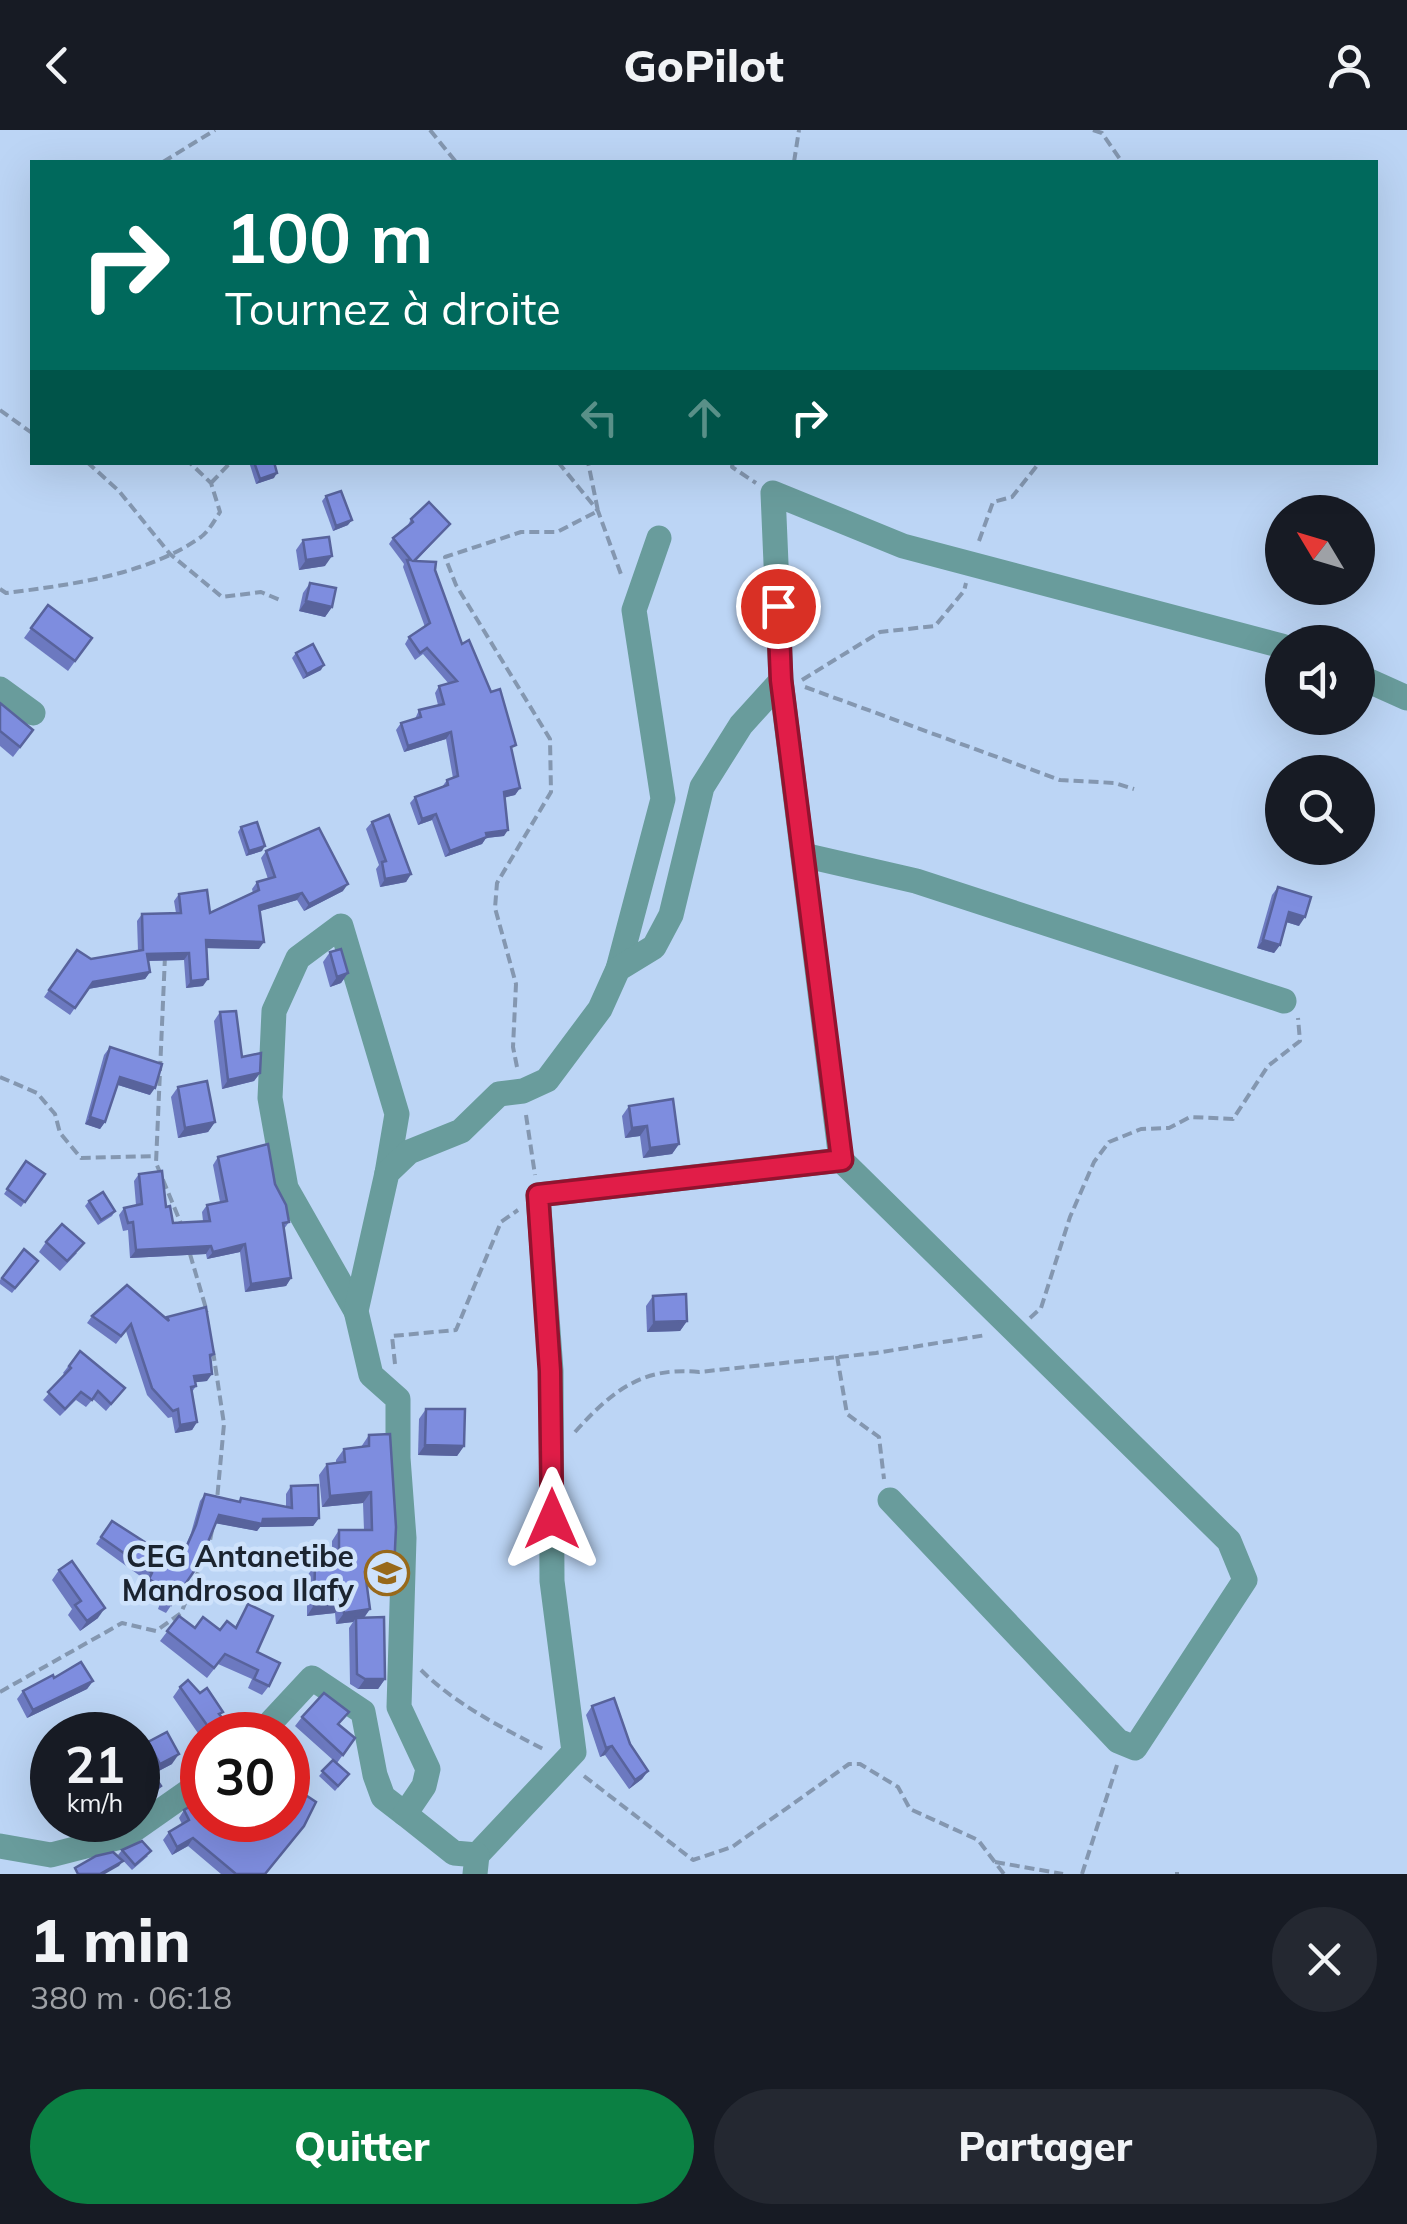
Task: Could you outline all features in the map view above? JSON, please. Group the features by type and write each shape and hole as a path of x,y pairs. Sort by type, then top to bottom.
{"street":[{"path":"890,1500 1118,1740 1135,1748 1246,1580 1229,1541 842,1160 781,680 773,493 904,546 1265,642"},
{"path":"387,1173 409,1152 461,1131 499,1094 522,1091 547,1080 600,1009 618,969 663,799 634,610 659,538"},
{"path":"618,969 654,947 671,915 702,787 741,725 781,680"},
{"path":"1375,684 1407,698"},
{"path":"0,689 33,713"},
{"path":"803,855 916,882 1284,1001"},
{"path":"356,1312 397,1114 341,926 298,958 274,1010 270,1098 286,1188 356,1312 371,1376 398,1399 404,1538 399,1707 428,1769 424,1786 405,1814"},
{"path":"280,1712 312,1678 363,1712 375,1775 384,1797 454,1852 476,1864 574,1752 552,1580 550,1371 538,1195 842,1160"},
{"path":"1,1844 50,1855 125,1836 180,1797"}],"path":[{"path":"165,160 215,130"},
{"path":"430,130 454,160"},
{"path":"794,160 799,130"},
{"path":"1094,130 1102,133 1121,160"},
{"path":"0,410 30,432"},
{"path":"90,465 120,491 170,554 222,597 261,592 280,600"},
{"path":"0,589 6,593 63,586 170,554 204,535 220,512 211,483 192,465"},
{"path":"211,483 228,465"},
{"path":"560,465 598,512"},
{"path":"589,465 598,512 634,610"},
{"path":"732,465 773,493"},
{"path":"1038,465 1012,497 993,502 964,591 935,626 880,632 796,684 1060,780 1134,789"},
{"path":"398,1399 392,1336 456,1330 501,1222 538,1195 513,1047 516,984 495,908 497,883 550,792 550,739 456,584 445,557 521,532 556,532 598,512"},
{"path":"165,941 156,1164 184,1232"},
{"path":"0,1077 37,1093 55,1114 60,1134 81,1158 156,1156"},
{"path":"189,1250 208,1320"},
{"path":"0,1692 122,1623 156,1631 181,1613 209,1546 220,1484 224,1424 210,1338"},
{"path":"836,1356 847,1414 879,1437 890,1500"},
{"path":"401,1649 434,1683 496,1724 567,1762 693,1860 732,1847 848,1764 860,1764 898,1786 910,1808 978,1840 1004,1874"},
{"path":"1082,1874 1120,1758 1118,1740"},
{"path":"995,1862 1063,1874"}],"building":[{"path":"255,465 275,465 277,473 260,479"},
{"path":"341,491 352,520 336,526 326,496"},
{"path":"429,502 450,524 414,561 436,562 435,570 462,644 469,640 491,692 500,689 516,745 511,747 520,788 504,792 508,830 486,833 487,837 450,851 436,814 422,819 415,797 448,785 447,780 458,776 451,732 408,746 401,723 421,717 419,710 444,704 439,686 457,681 427,648 420,653 409,637 430,623 407,560 411,560 393,538"},
{"path":"329,537 332,556 306,560 303,540"},
{"path":"310,583 336,588 332,607 306,601"},
{"path":"48,605 92,638 75,661 31,628"},
{"path":"313,644 324,665 307,674 296,653"},
{"path":"0,703 33,730 20,747 0,731"},
{"path":"389,815 411,874 385,879 382,862 386,861 372,822"},
{"path":"257,822 265,846 249,851 241,827"},
{"path":"319,828 348,884 309,904 302,893 259,906 264,942 206,940 208,979 191,981 189,953 147,954 150,972 93,982 75,1008 49,990 77,950 91,959 143,950 142,914 181,913 179,894 207,890 210,913 259,890 257,882 275,877 266,851"},
{"path":"1278,887 1311,897 1305,917 1289,912 1280,945 1263,940"},
{"path":"341,949 348,973 337,977 330,952"},
{"path":"236,1011 242,1057 261,1053 260,1073 228,1080 220,1012"},
{"path":"110,1047 162,1064 155,1088 120,1077 105,1122 90,1117"},
{"path":"207,1081 215,1122 185,1128 178,1087"},
{"path":"673,1099 679,1144 650,1148 647,1126 632,1128 629,1106"},
{"path":"268,1144 275,1184 286,1205 289,1222 283,1223 291,1278 251,1284 245,1244 213,1252 211,1246 136,1250 133,1222 128,1223 124,1208 142,1204 139,1174 162,1171 166,1207 170,1206 173,1223 210,1221 207,1205 227,1201 218,1157"},
{"path":"26,1161 45,1174 25,1202 7,1189"},
{"path":"103,1192 115,1211 101,1220 89,1201"},
{"path":"62,1224 84,1243 67,1261 46,1242"},
{"path":"24,1249 38,1261 15,1288 2,1278"},
{"path":"127,1285 169,1321 167,1317 206,1307 214,1354 210,1355 212,1374 194,1376 196,1386 191,1387 197,1422 180,1425 178,1409 173,1411 152,1388 131,1324 121,1336 92,1316"},
{"path":"686,1294 687,1321 654,1322 653,1296"},
{"path":"80,1351 125,1388 111,1404 98,1391 92,1400 81,1392 65,1409 48,1392 71,1368"},
{"path":"426,1409 465,1409 464,1446 425,1445"},
{"path":"390,1434 396,1527 394,1570 365,1572 370,1609 344,1613 342,1602 314,1605 315,1565 339,1566 339,1530 372,1530 371,1492 330,1496 327,1464 345,1462 344,1449 369,1446 369,1435"},
{"path":"318,1485 319,1518 263,1519 262,1524 219,1515 199,1564 171,1605 163,1601 168,1591 149,1579 152,1573 101,1537 112,1521 179,1564 205,1494 292,1508 291,1486"},
{"path":"72,1561 105,1608 87,1621 75,1605 81,1601 59,1570"},
{"path":"248,1604 273,1616 257,1652 280,1663 269,1686 254,1679 258,1670 225,1654 214,1668 167,1631 179,1616 195,1628 203,1617 220,1630 227,1621 236,1628"},
{"path":"384,1617 385,1679 365,1679 357,1674 356,1618"},
{"path":"81,1662 93,1681 33,1710 23,1691"},
{"path":"188,1680 200,1693 207,1688 223,1712 198,1712 180,1687"},
{"path":"324,1693 349,1712 338,1724 355,1738 343,1755 310,1724 310,1712 307,1712"},
{"path":"614,1698 630,1744 648,1771 635,1780 612,1746 606,1748 592,1706"},
{"path":"167,1732 179,1754 160,1764 160,1736"},
{"path":"333,1760 349,1774 338,1786 322,1771"},
{"path":"180,1825 180,1842 186,1842 177,1847 169,1832"},
{"path":"143,1842 151,1851 135,1865 122,1850"},
{"path":"198,1842 291,1842 265,1874 236,1874"},
{"path":"113,1852 123,1861 100,1874 78,1874 75,1868"}],"place":[{"name":"CEG Antanetibe Mandrosoa Ilafy","path":"387,1573"}],"route":[{"path":"552,1519 550,1371 538,1195 842,1160 781,680 778,606"}]}
